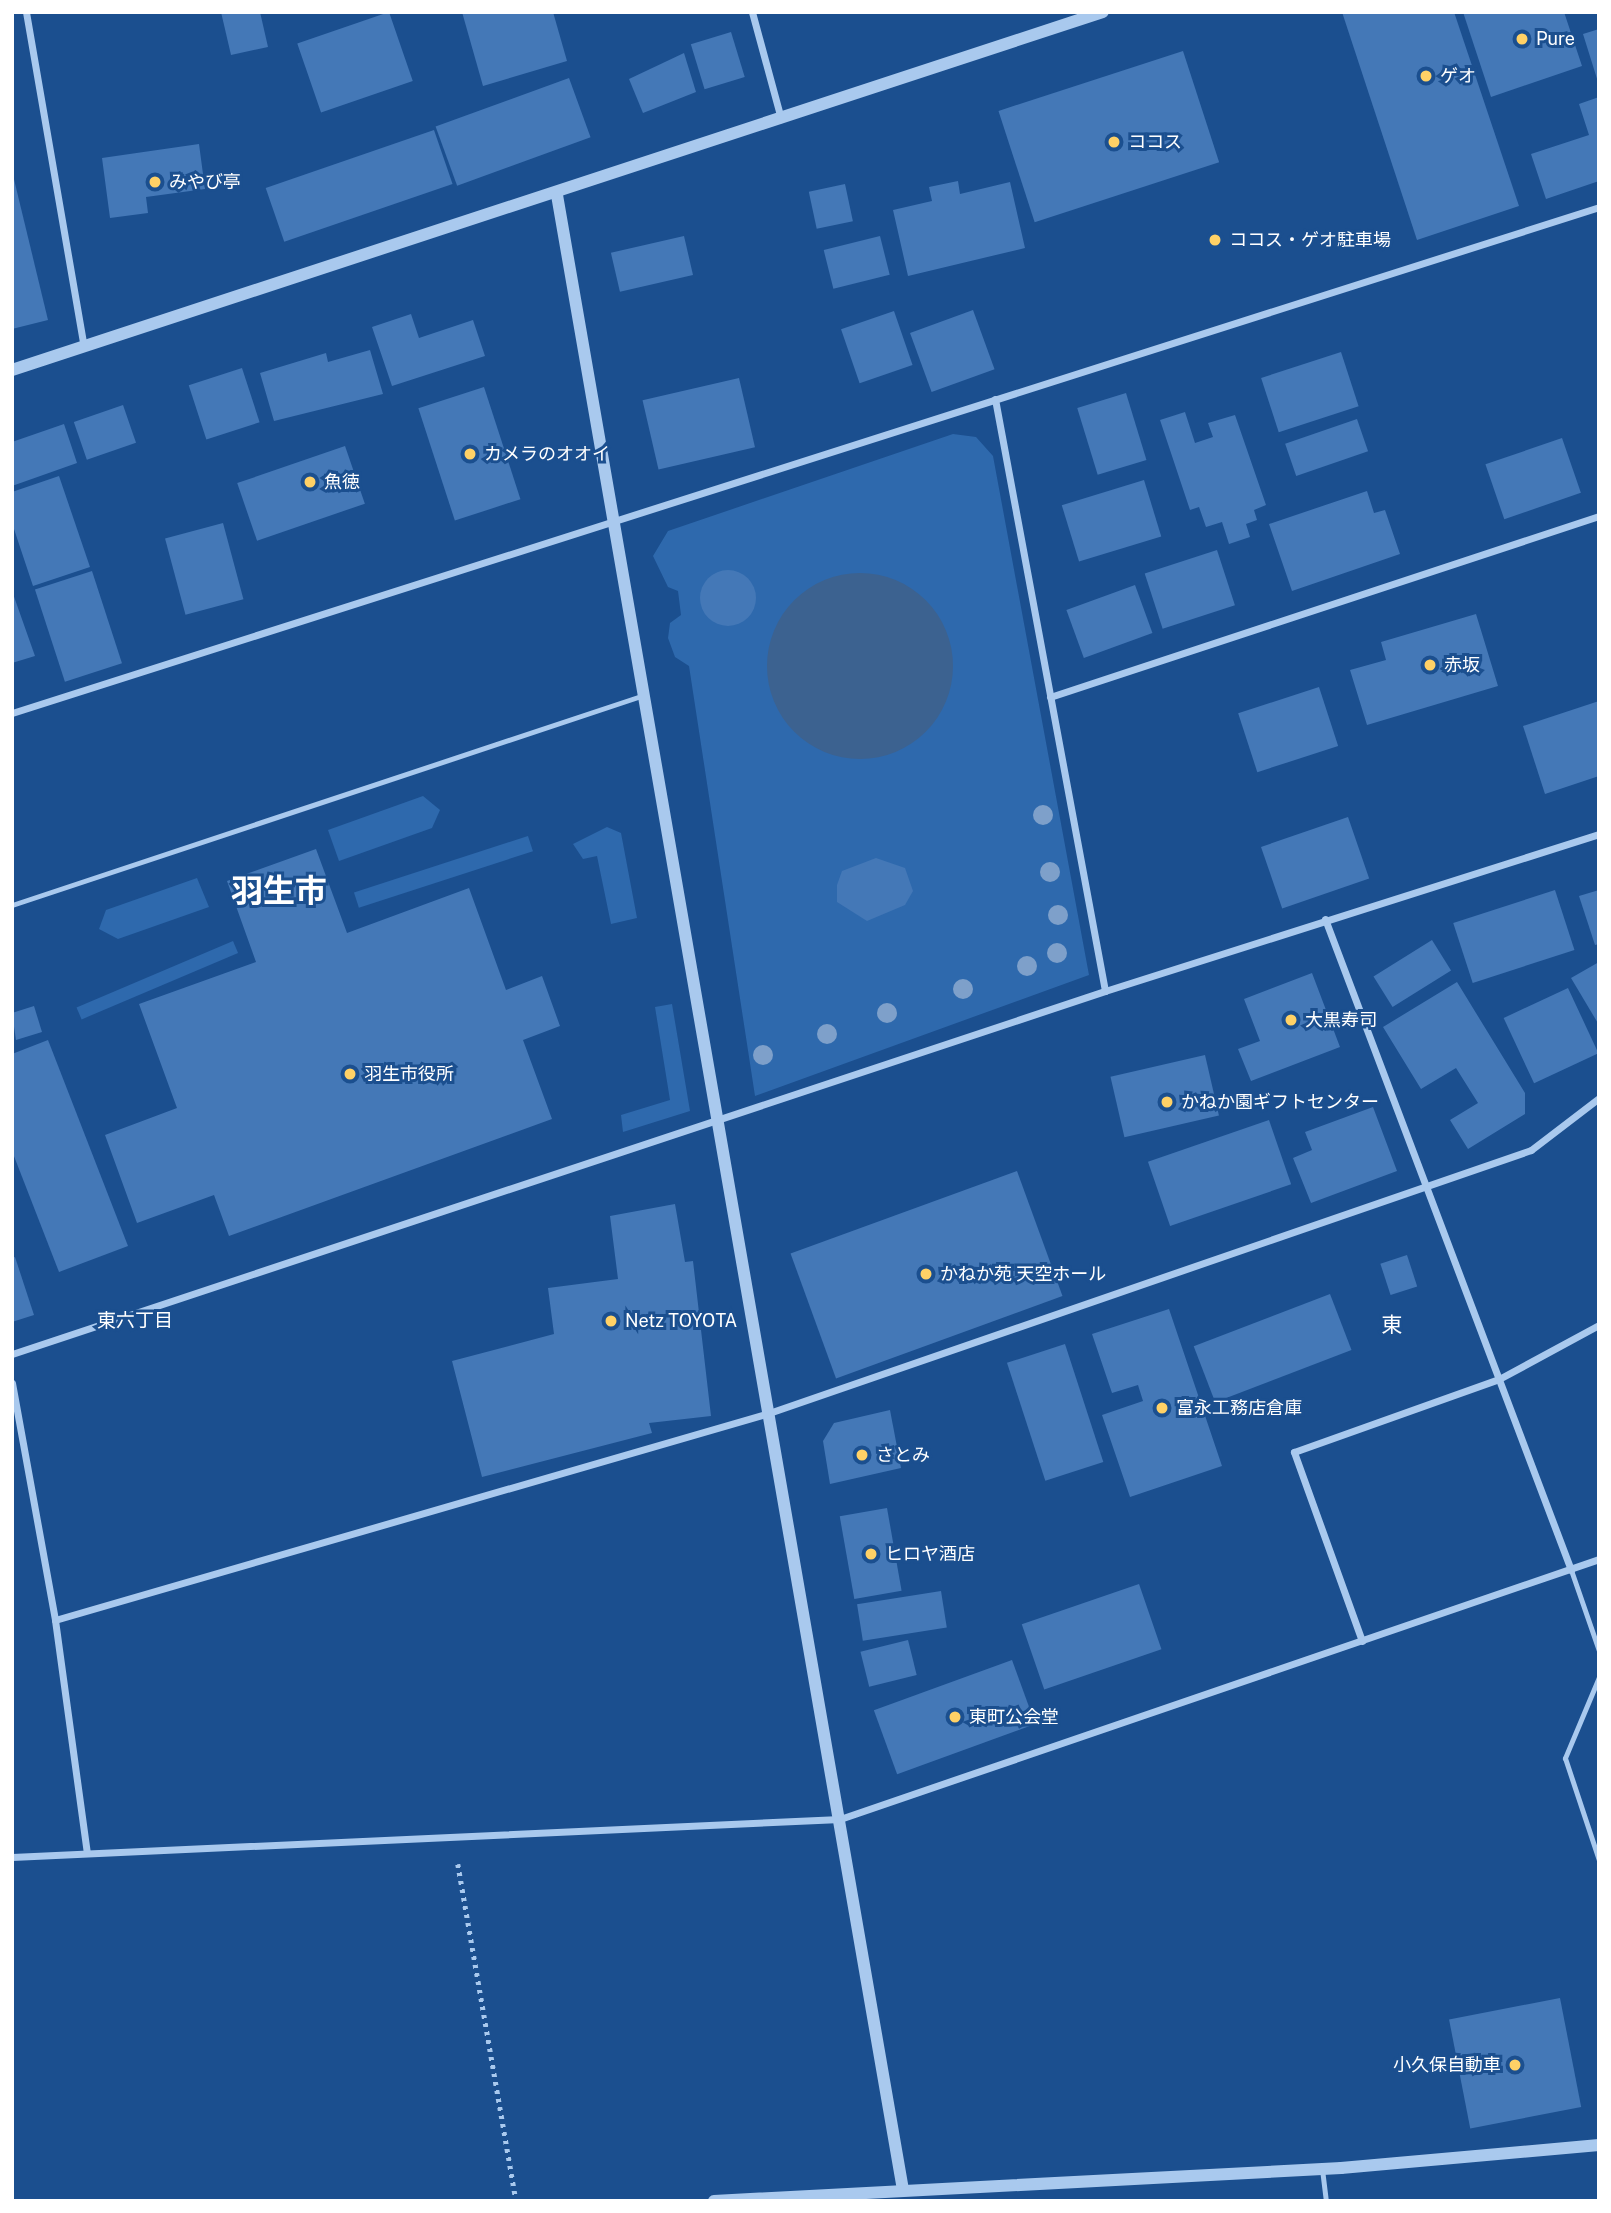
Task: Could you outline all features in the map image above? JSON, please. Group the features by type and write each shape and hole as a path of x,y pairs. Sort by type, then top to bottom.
{"street":[{"path":"26,12 84,348"},
{"path":"752,12 781,120"},
{"path":"12,370 557,195 1103,12"},
{"path":"557,195 613,519 647,694 716,1121 903,2189"},
{"path":"12,713 613,519 1599,207"},
{"path":"995,398 1105,990"},
{"path":"1050,697 1599,516"},
{"path":"12,1354 1105,990 1599,834"},
{"path":"1325,919 1571,1570"},
{"path":"55,1620 769,1413 1531,1150 1599,1098"},
{"path":"1362,1641 1294,1452 1499,1379 1599,1325"},
{"path":"12,1384 55,1620 87,1853"},
{"path":"12,1857 453,1839 840,1819 1599,1559"},
{"path":"714,2201 1322,2169 1599,2145"}],"lane":[{"path":"12,905 647,694"},
{"path":"1571,1570 1599,1651"},
{"path":"1599,1677 1565,1758 1599,1860"},
{"path":"1322,2169 1326,2201"}],"path":[{"path":"453,1839 516,2201"}],"shaded area":[{"path":"953,434 976,437 993,456 1089,975 755,1096 689,666 675,657 668,638 670,623 681,615 678,591 668,587 653,556 668,531"},
{"path":"860,573 896,580 926,600 946,630 953,666 946,702 926,732 896,752 860,759 824,752 794,732 774,702 767,666 774,630 794,600 824,580"},
{"path":"423,796 440,810 432,828 339,861 328,830"},
{"path":"607,827 621,833 637,918 611,924 597,856 583,859 573,844"},
{"path":"528,836 533,851 359,908 354,893"},
{"path":"197,878 209,907 118,939 99,929 106,910"},
{"path":"233,941 238,953 82,1019 77,1007"},
{"path":"672,1004 690,1111 623,1132 621,1115 670,1100 655,1007"}],"building":[{"path":"221,12 260,12 268,47 231,55"},
{"path":"389,12 413,81 321,113 297,44"},
{"path":"462,12 553,12 567,61 483,86"},
{"path":"1342,12 1454,12 1519,206 1417,240"},
{"name":"Pure","path":"1463,12 1564,12 1582,66 1491,97"},
{"path":"1599,29 1599,82 1598,82 1583,34"},
{"path":"731,32 745,77 705,89 691,44"},
{"path":"1183,51 1219,162 1035,222 998,111"},
{"path":"684,53 696,92 643,113 629,79"},
{"path":"569,78 591,137 457,186 436,127"},
{"path":"1599,97 1599,181 1546,199 1531,154 1589,135 1579,104"},
{"path":"434,130 453,184 284,242 266,188"},
{"name":"みやび亭","path":"199,144 205,189 146,197 148,213 110,218 102,158"},
{"path":"12,171 48,320 12,329"},
{"path":"958,181 960,194 1010,182 1025,248 908,276 893,210 932,201 929,187"},
{"path":"845,184 853,221 817,229 809,192"},
{"path":"684,236 693,275 620,292 611,253"},
{"path":"880,236 890,275 833,289 824,250"},
{"path":"973,310 995,369 932,392 910,333"},
{"path":"894,311 913,365 860,383 841,329"},
{"path":"411,314 419,338 473,320 485,356 392,386 372,327"},
{"path":"370,350 383,394 274,421 260,373 326,353 328,362"},
{"path":"1341,352 1359,406 1279,432 1261,378"},
{"path":"242,368 260,422 206,440 189,385"},
{"path":"739,378 755,447 659,469 643,400"},
{"name":"カメラのオオイ","path":"484,387 520,499 455,521 418,408"},
{"path":"1126,393 1146,460 1098,475 1077,408"},
{"path":"123,405 136,443 87,460 74,422"},
{"path":"1185,412 1195,443 1213,437 1208,423 1235,415 1266,505 1254,510 1257,520 1246,524 1250,537 1229,544 1222,522 1206,527 1199,507 1190,510 1160,420"},
{"path":"1357,419 1368,451 1296,476 1285,444"},
{"path":"64,424 77,463 12,486 12,442"},
{"path":"1562,438 1581,493 1504,519 1485,464"},
{"path":"345,446 365,504 257,541 237,483"},
{"path":"59,476 90,567 33,586 12,523 12,492"},
{"path":"1144,480 1161,536 1079,562 1062,505"},
{"path":"1367,491 1374,513 1385,510 1400,554 1292,591 1269,524"},
{"path":"223,523 243,599 185,615 165,539"},
{"path":"1217,550 1235,605 1163,629 1145,573"},
{"path":"728,570 743,575 751,583 756,598 751,613 743,621 728,626 713,621 705,613 700,598 705,583 713,575"},
{"path":"92,571 122,663 65,682 35,590"},
{"path":"1135,585 1152,633 1084,658 1066,610"},
{"path":"12,591 35,656 12,663"},
{"name":"赤坂","path":"1476,614 1498,686 1367,725 1350,670 1386,660 1381,642"},
{"path":"1319,687 1338,746 1257,772 1238,713"},
{"path":"1599,701 1599,776 1545,794 1523,726"},
{"path":"1348,817 1369,878 1282,908 1261,847"},
{"name":"羽生市役所","path":"316,849 347,933 469,888 506,990 542,976 560,1026 523,1040 552,1119 229,1236 214,1195 137,1223 105,1135 177,1108 139,1004 256,962 227,881"},
{"path":"876,858 905,868 913,891 905,905 867,921 837,902 837,885 842,871"},
{"path":"1555,890 1574,950 1473,983 1453,923"},
{"path":"1599,890 1599,944 1595,945 1579,896"},
{"path":"1432,940 1451,971 1393,1007 1373,977"},
{"path":"1599,962 1599,1025 1571,978"},
{"name":"大黒寿司","path":"1312,973 1340,1047 1251,1081 1238,1049 1260,1041 1244,999"},
{"path":"1457,982 1525,1093 1525,1114 1468,1149 1450,1120 1478,1103 1456,1068 1421,1089 1383,1027"},
{"path":"1568,988 1598,1053 1534,1083 1504,1018"},
{"path":"34,1006 42,1032 16,1040 12,1013"},
{"path":"48,1040 128,1246 59,1272 12,1151 12,1054"},
{"name":"かねか園ギフトセンター","path":"1205,1055 1219,1115 1124,1137 1110,1077"},
{"path":"1373,1107 1397,1171 1311,1203 1293,1158 1312,1150 1305,1132"},
{"path":"1269,1120 1291,1184 1170,1226 1148,1162"},
{"name":"かねか苑 天空ホール","path":"1017,1171 1062,1296 836,1378 791,1253"},
{"path":"675,1204 685,1262 693,1261 711,1416 649,1423 652,1433 482,1477 452,1361 554,1334 548,1288 618,1279 610,1216"},
{"path":"1407,1255 1417,1286 1391,1295 1380,1264"},
{"path":"15,1257 34,1315 12,1322 12,1258"},
{"path":"1330,1294 1352,1350 1215,1402 1194,1346"},
{"name":"富永工務店倉庫","path":"1169,1309 1222,1466 1130,1497 1102,1415 1143,1401 1138,1385 1112,1393 1092,1334"},
{"path":"1065,1344 1103,1462 1045,1481 1007,1363"},
{"name":"さとみ","path":"890,1410 901,1468 830,1484 823,1441 834,1423"},
{"name":"ヒロヤ酒店","path":"887,1508 902,1591 854,1599 840,1516"},
{"path":"1139,1584 1161,1649 1044,1690 1022,1624"},
{"path":"941,1591 947,1628 863,1641 857,1604"},
{"path":"908,1640 917,1675 869,1687 860,1652"},
{"name":"東町公会堂","path":"1012,1660 1035,1724 897,1774 874,1710"},
{"name":"小久保自動車","path":"1560,1998 1581,2107 1470,2129 1449,2020"}],"place":[{"name":"Pure","path":"1522,39"},
{"name":"ゲオ","path":"1426,76"},
{"name":"ココス","path":"1114,142"},
{"name":"みやび亭","path":"155,182"},
{"name":"ココス・ゲオ駐車場","path":"1215,240"},
{"name":"カメラのオオイ","path":"470,454"},
{"name":"魚徳","path":"310,482"},
{"name":"赤坂","path":"1430,665"},
{"name":"大黒寿司","path":"1291,1020"},
{"name":"羽生市役所","path":"350,1074"},
{"name":"かねか園ギフトセンター","path":"1167,1102"},
{"name":"かねか苑 天空ホール","path":"926,1274"},
{"name":"Netz TOYOTA","path":"611,1321"},
{"name":"富永工務店倉庫","path":"1162,1408"},
{"name":"さとみ","path":"862,1455"},
{"name":"ヒロヤ酒店","path":"871,1554"},
{"name":"東町公会堂","path":"955,1717"},
{"name":"小久保自動車","path":"1515,2065"}],"district":[{"name":"羽生市","path":"279,891"},
{"name":"東六丁目","path":"135,1321"},
{"name":"東","path":"1392,1325"}]}
